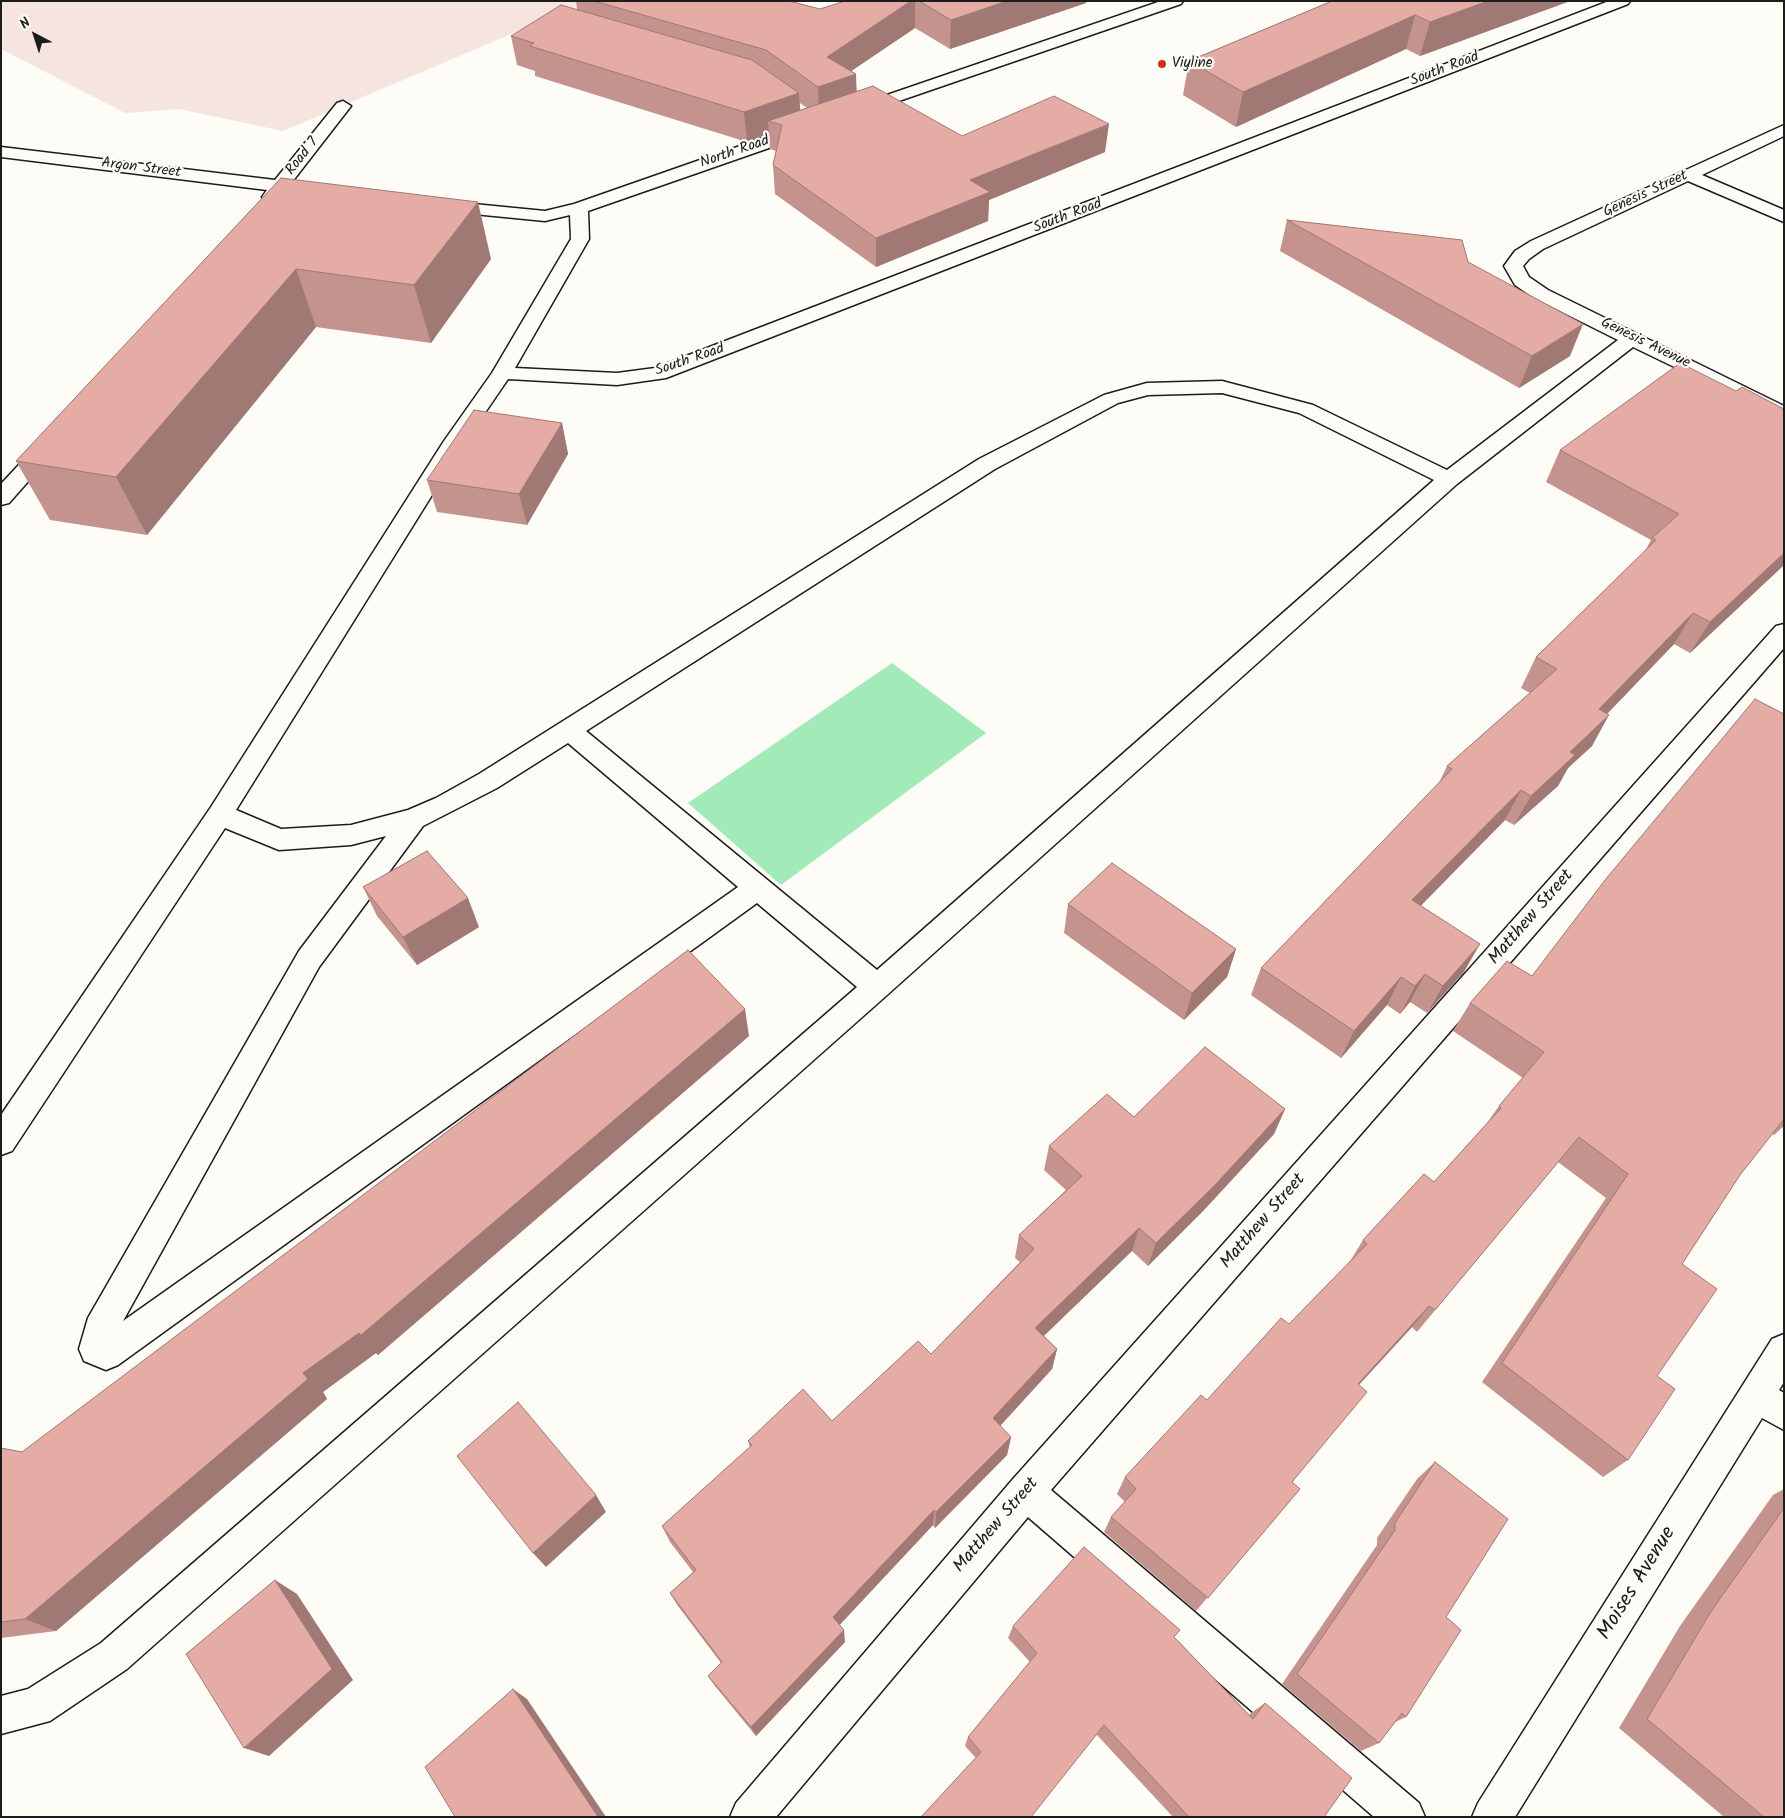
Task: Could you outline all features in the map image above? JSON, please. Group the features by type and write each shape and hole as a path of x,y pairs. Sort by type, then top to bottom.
{"street":[{"path":"846,115 1176,1"},
{"name":"South Road","path":"502,374 617,378 659,374 1623,1"},
{"name":"Road 7","path":"261,208 343,106"},
{"name":"North Road","path":"427,204 544,216 579,208 817,125 801,113"},
{"name":"Genesis Street","path":"1513,266 1522,254 1537,245 1784,130"},
{"name":"Argon Street","path":"1,152 280,186"},
{"path":"1689,175 1784,217"},
{"path":"280,186 329,192"},
{"path":"1,1141 220,814 455,441 502,374 580,239 579,208"},
{"name":"Genesis Avenue","path":"1513,266 1522,281 1541,294 1784,414"},
{"path":"1,1715 36,1707 114,1656 877,987 1449,479 1633,338"},
{"path":"220,814 279,840 351,835 414,819 488,781 987,464 1111,399 1147,389 1222,387 1306,409 1449,479"},
{"path":"1,498 60,433"},
{"name":"Matthew Street","path":"750,1817 1026,1492 1784,632"},
{"path":"569,730 877,987"},
{"path":"414,819 309,959 100,1330 96,1348 99,1352 106,1353 758,887"},
{"name":"Moises Avenue","path":"1492,1817 1771,1404 1784,1351"},
{"path":"1026,1492 1405,1817"}],"shaded area":[{"path":"1,1 589,1 283,131 179,109 125,113 1,49"}],"green space":[{"path":"892,663 986,733 781,885 688,803"}],"building":[{"path":"594,1 789,1 820,9 845,1 911,1 827,57 856,74 818,87 766,50"},
{"path":"919,1 1007,1 951,20"},
{"path":"1332,1 1488,1 1430,22 1415,15 1243,92 1189,61"},
{"path":"561,5 752,60 799,93 744,112 530,46 534,43 511,36"},
{"path":"873,86 962,136 1054,96 1109,124 970,180 990,192 876,238 773,165 782,125 768,121"},
{"path":"281,178 478,202 414,285 296,269 116,477 16,461"},
{"path":"1287,220 1462,240 1468,262 1583,324 1532,356"},
{"path":"1680,363 1736,391 1742,387 1784,409 1784,553 1710,622 1693,613 1599,709 1609,715 1570,752 1575,755 1531,796 1521,790 1412,900 1480,944 1443,986 1425,974 1415,986 1401,977 1354,1031 1261,968 1452,769 1447,766 1557,669 1536,657 1656,540 1652,538 1679,514 1560,450"},
{"path":"474,410 562,423 519,494 427,480"},
{"path":"1755,699 1784,714 1784,1119 1740,1175 1682,1264 1717,1289 1657,1376 1675,1389 1628,1460 1502,1363 1628,1174 1579,1137 1435,1310 1429,1306 1358,1384 1367,1392 1292,1482 1300,1489 1208,1598 1111,1517 1136,1489 1125,1477 1201,1395 1207,1400 1281,1318 1289,1324 1367,1244 1363,1240 1424,1174 1434,1182 1501,1108 1499,1106 1544,1052 1470,1003 1507,961 1532,976 1605,880"},
{"path":"427,851 468,898 403,937 363,887"},
{"path":"1112,863 1236,949 1192,993 1068,904"},
{"path":"688,950 745,1009 361,1335 359,1333 303,1373 308,1379 25,1619 1,1622 1,1448 22,1452"},
{"path":"1205,1047 1285,1109 1214,1186 1156,1243 1139,1228 1035,1328 1057,1349 993,1418 1011,1437 936,1512 934,1510 833,1617 844,1630 751,1727 708,1676 722,1662 670,1593 696,1570 662,1526 752,1445 748,1441 803,1389 832,1421 918,1341 931,1354 1034,1249 1019,1235 1082,1176 1049,1146 1107,1094 1134,1117"},
{"path":"518,1402 596,1495 533,1553 457,1456"},
{"path":"1435,1462 1508,1519 1446,1617 1461,1630 1406,1717 1402,1713 1379,1743 1297,1674 1395,1530 1395,1523"},
{"path":"1784,1508 1784,1817 1764,1817 1647,1719 1710,1613"},
{"path":"1084,1547 1180,1630 1174,1637 1253,1719 1265,1703 1352,1778 1324,1817 1189,1817 1104,1725 1031,1817 921,1817 981,1752 968,1737 1037,1653 1013,1626"},
{"path":"275,1580 332,1669 244,1748 186,1654"},
{"path":"513,1689 598,1817 455,1817 425,1767"}],"place":[{"name":"Viyline","path":"1162,64"}]}
